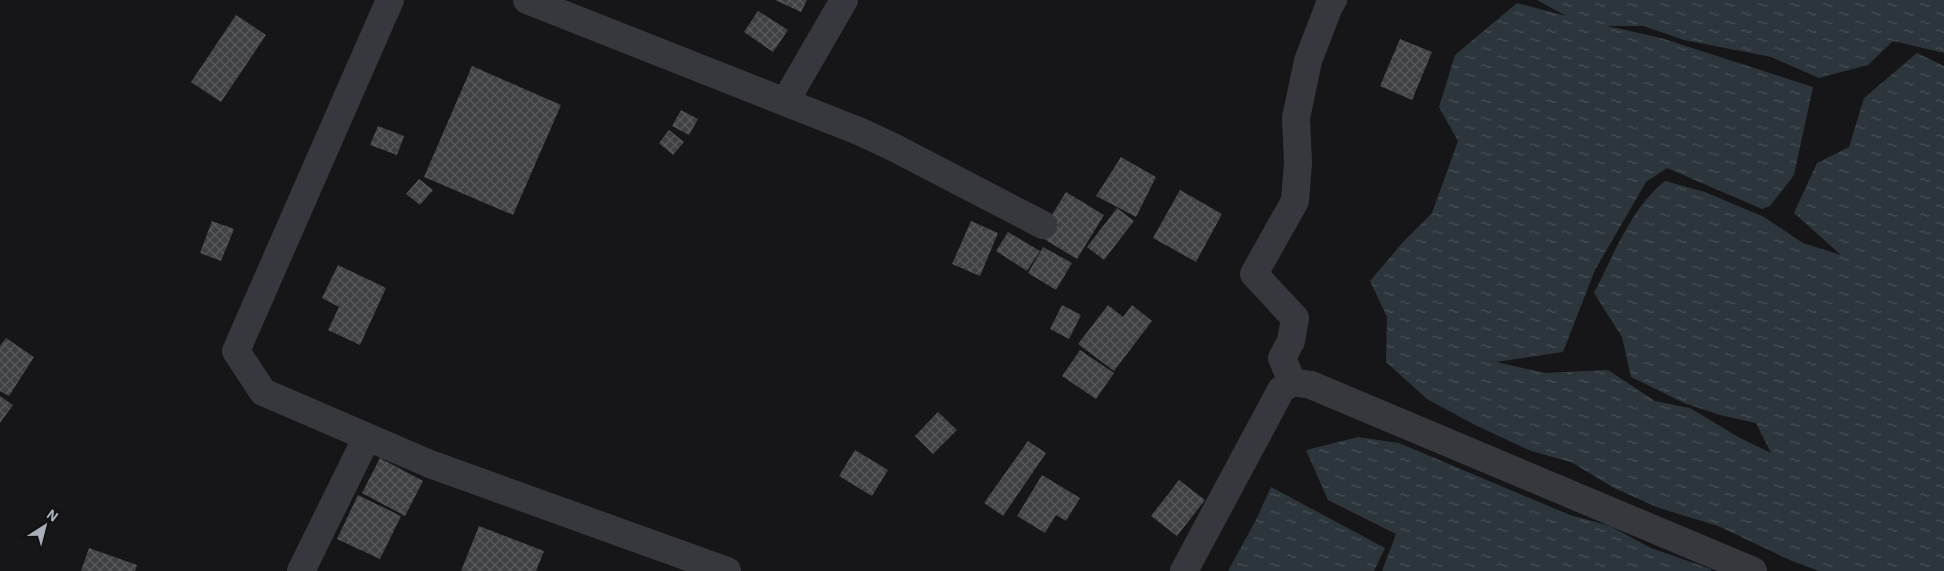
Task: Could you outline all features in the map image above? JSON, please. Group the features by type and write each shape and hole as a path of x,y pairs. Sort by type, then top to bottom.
{"street":[{"path":"390,0 236,351 263,392 430,464 726,571"},
{"path":"527,0 785,102 895,148 1043,225"},
{"path":"785,102 844,0"},
{"path":"1292,382 1282,358 1291,341 1295,318 1254,274 1295,201 1298,162 1296,118 1308,62 1333,0"},
{"path":"1184,571 1281,390 1292,382 1311,386 1753,571"},
{"path":"301,571 367,437"}],"water":[{"path":"1537,0 1944,0 1944,53 1893,41 1868,65 1819,78 1771,57 1684,40 1643,26 1607,26 1661,38 1813,87 1794,175 1770,206 1762,209 1667,168 1646,182 1595,270 1563,352 1496,362 1545,373 1608,370 1655,401 1690,408 1740,438 1771,453 1756,423 1720,415 1684,403 1631,377 1622,337 1594,293 1632,219 1653,192 1665,181 1705,192 1764,217 1803,243 1841,255 1794,213 1817,163 1849,147 1864,98 1917,53 1944,66 1944,571 1819,571 1792,561 1718,526 1659,508 1614,488 1571,462 1531,451 1475,425 1427,399 1386,362 1387,317 1370,281 1403,242 1432,213 1458,141 1439,107 1455,55 1517,3 1566,16"},
{"path":"1358,437 1399,443 1570,515 1610,526 1651,548 1711,569 1711,571 1382,571 1396,534 1328,500 1306,450"},
{"path":"1271,487 1385,548 1374,571 1228,571 1256,520"}],"building":[{"path":"775,0 807,0 801,12"},
{"path":"758,11 788,30 773,52 744,32"},
{"path":"236,15 266,35 221,102 191,82"},
{"path":"1400,39 1432,52 1412,100 1380,86"},
{"path":"472,66 561,105 513,215 424,177"},
{"path":"681,110 698,119 689,135 672,126"},
{"path":"378,126 404,136 397,155 370,145"},
{"path":"669,130 684,142 673,155 659,143"},
{"path":"1121,157 1156,177 1136,217 1096,196"},
{"path":"419,179 433,190 420,205 406,194"},
{"path":"1180,190 1222,214 1196,262 1153,238"},
{"path":"1066,192 1104,215 1077,259 1039,236"},
{"path":"1117,208 1134,221 1104,260 1087,247"},
{"path":"212,221 234,229 221,261 200,253"},
{"path":"971,221 998,233 980,276 952,264"},
{"path":"1008,232 1040,251 1027,271 996,251"},
{"path":"1043,247 1072,263 1056,290 1028,273"},
{"path":"338,265 386,288 360,345 328,330 339,307 322,298"},
{"path":"1062,305 1081,315 1069,339 1050,329"},
{"path":"1108,305 1123,317 1132,305 1152,321 1114,371 1078,344"},
{"path":"6,338 34,357 9,396 0,391 0,346"},
{"path":"1080,350 1114,373 1096,399 1062,376"},
{"path":"0,396 13,405 0,423"},
{"path":"938,412 957,430 933,454 915,436"},
{"path":"1028,441 1046,453 1003,516 984,503"},
{"path":"855,450 888,470 872,496 839,476"},
{"path":"380,458 423,481 405,516 362,493"},
{"path":"1042,475 1080,498 1066,521 1056,515 1045,533 1017,516"},
{"path":"1179,480 1205,500 1177,536 1151,516"},
{"path":"358,495 401,516 380,559 337,539"},
{"path":"479,526 544,551 536,571 461,571"},
{"path":"89,548 137,565 135,571 81,571"}]}
